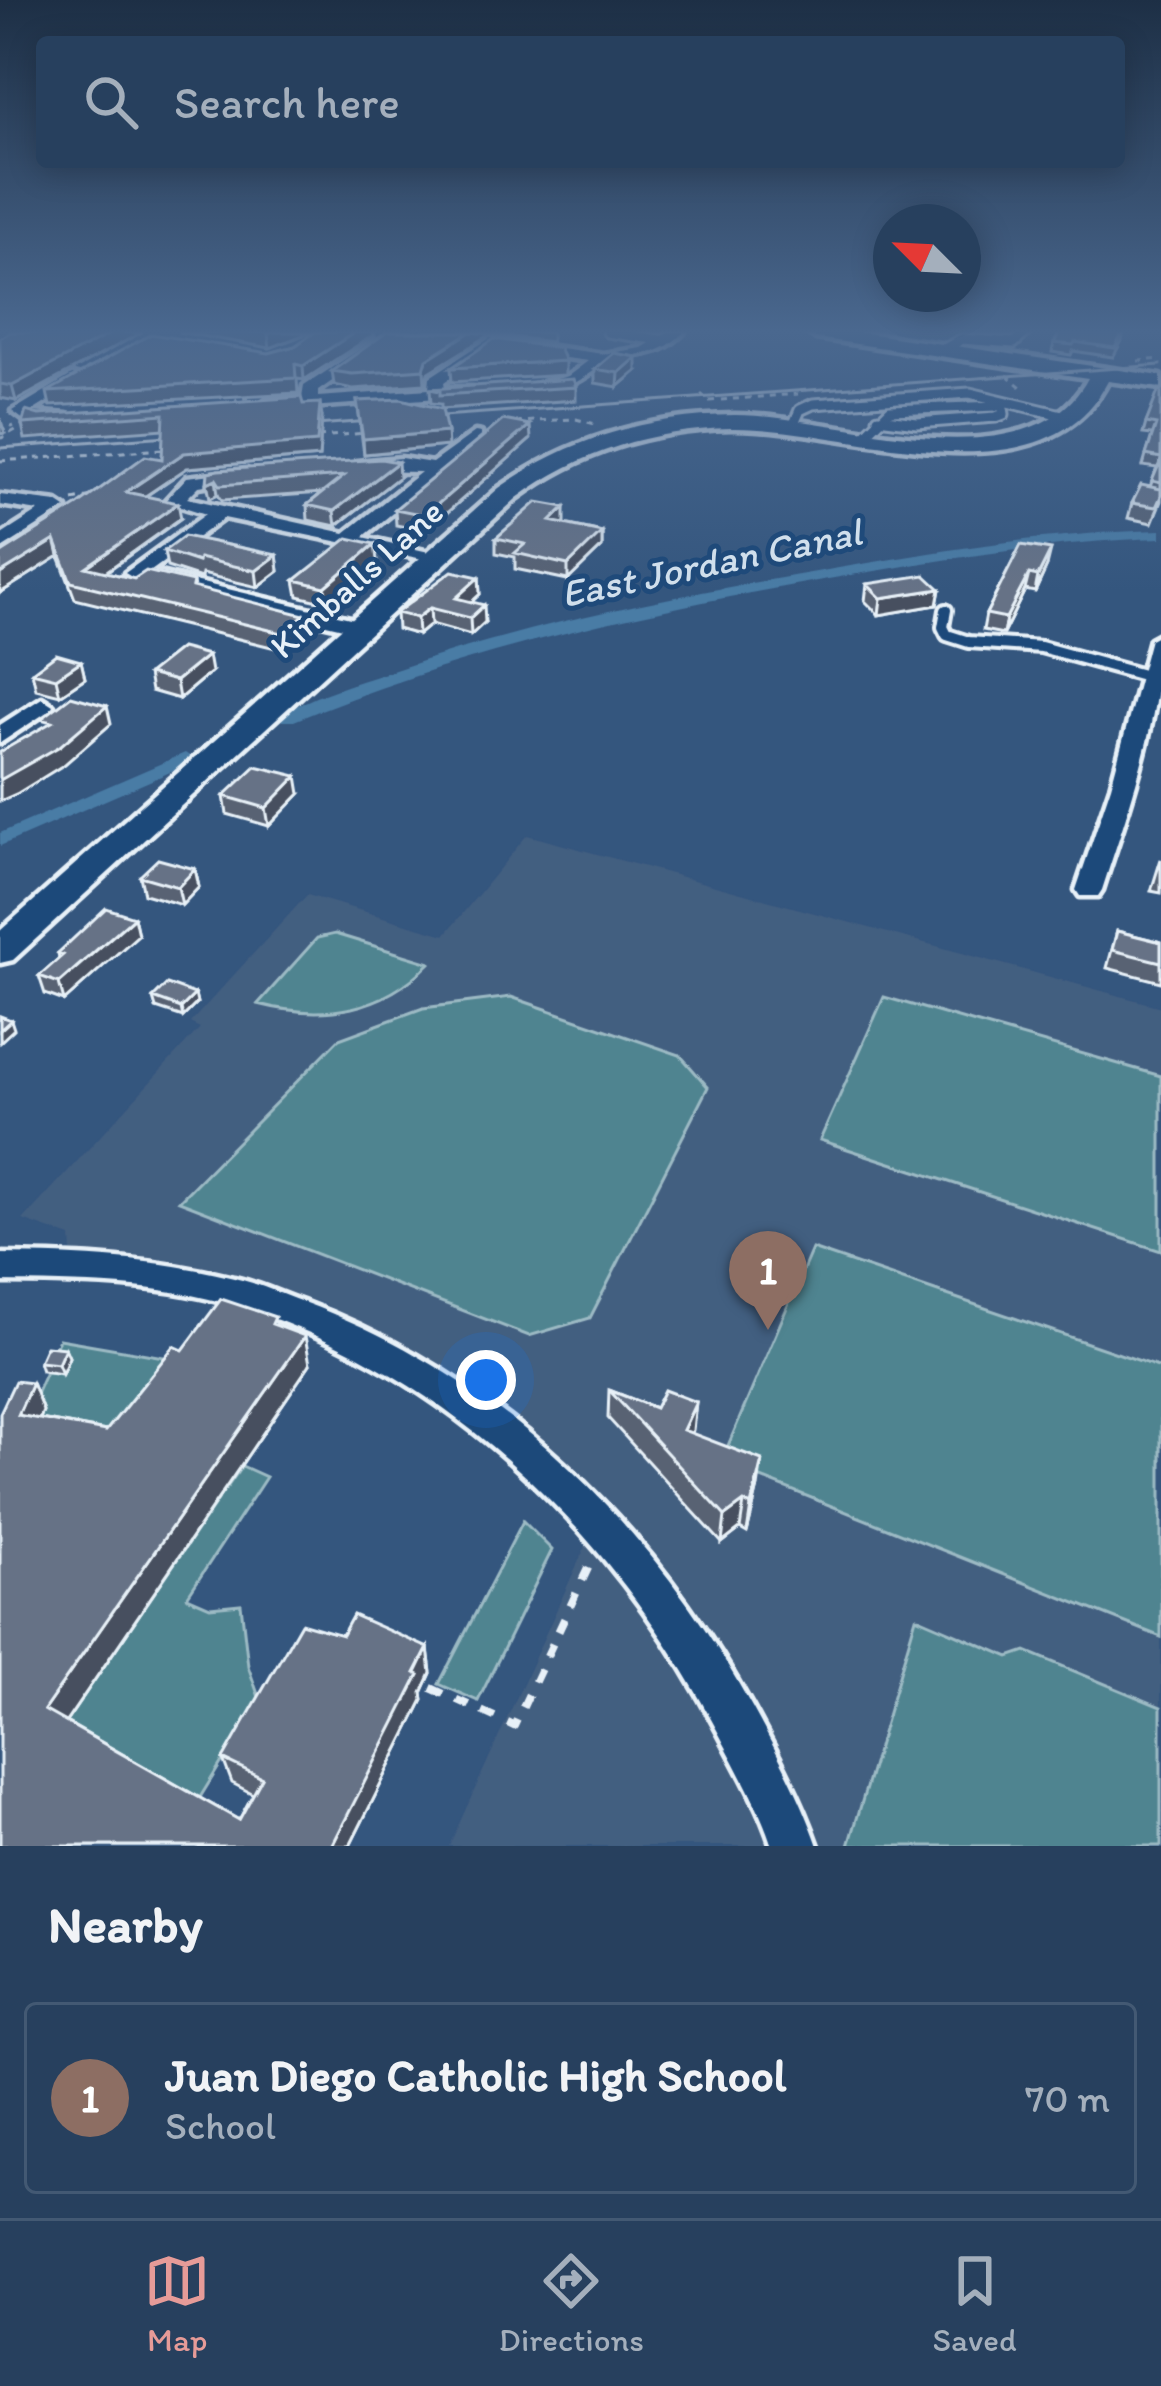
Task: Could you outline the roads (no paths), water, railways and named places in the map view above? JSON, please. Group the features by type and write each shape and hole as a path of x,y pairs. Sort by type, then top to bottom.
{"street":[{"path":"26,418 67,418"},
{"path":"1058,423 1062,418"},
{"name":"Kimballs Lane","path":"0,951 530,476 583,448 675,426 794,424 872,426 969,443 1084,418"},
{"path":"347,541 475,437"},
{"path":"333,468 400,463 436,469"},
{"path":"266,472 193,482 174,501 435,559"},
{"path":"0,500 57,508 0,544"},
{"path":"218,514 135,573 360,626"},
{"path":"1089,890 1123,786 1161,639"},
{"path":"0,736 42,705"},
{"path":"0,1268 41,1265 165,1279 262,1302 334,1328 403,1362 487,1417 542,1460 649,1577 727,1694 795,1846"}],"lane":[{"path":"794,424 797,418"},
{"path":"872,426 881,418"},
{"path":"872,426 956,418"},
{"path":"1043,418 1058,423"},
{"path":"946,610 943,627 947,635 969,642 1040,647 1150,677"}],"waterway":[{"name":"East Jordan Canal","path":"288,717 424,665 637,610 968,551 1161,534"},
{"name":"East Jordan Canal","path":"0,840 185,759"}],"tram line":[{"path":"287,427 412,418"},
{"path":"0,448 197,434"}],"place":[{"name":"Juan Diego Catholic High School","path":"768,1330"}]}
